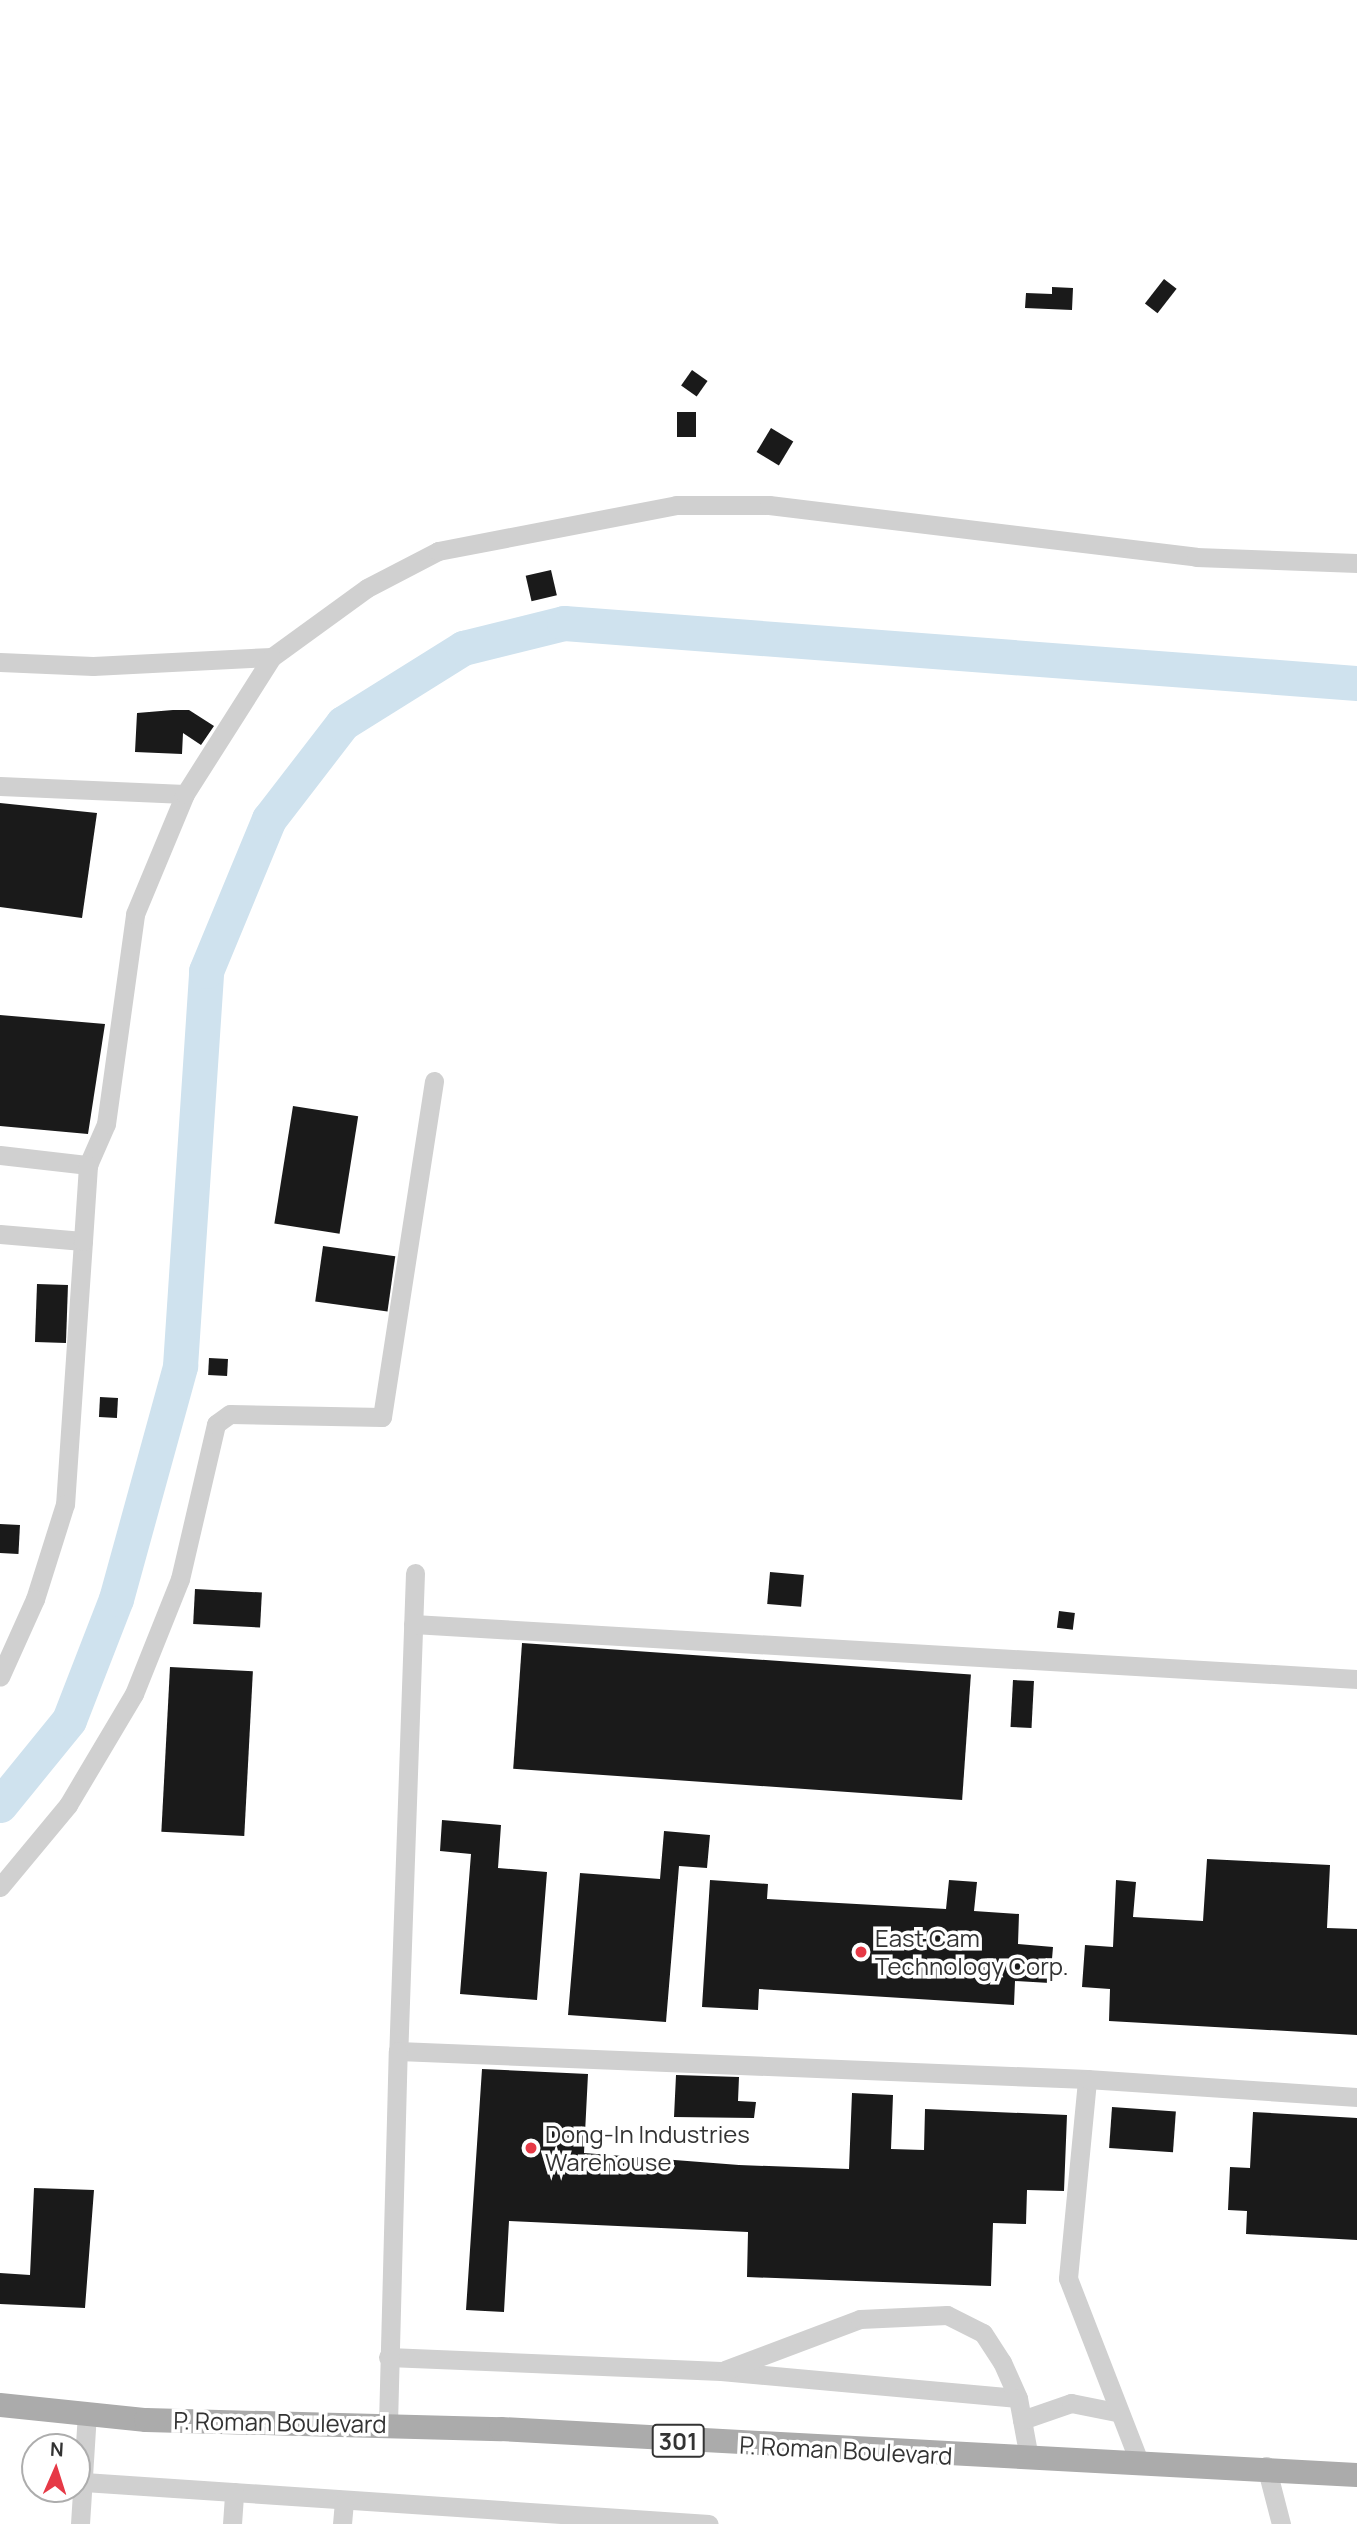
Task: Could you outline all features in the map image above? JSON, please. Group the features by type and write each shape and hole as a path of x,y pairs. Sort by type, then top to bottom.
{"main road":[{"name":"P. Roman Boulevard","path":"0,2405 87,2413 388,2424 1140,2464 1266,2466 1357,2475"}],"street":[{"path":"0,1677 35,1599 65,1504 89,1165 106,1124 135,914 185,794 272,657 367,588 438,551 676,505 769,505 1196,557 1357,563"},
{"path":"0,662 93,666 272,657"},
{"path":"0,786 185,794"},
{"path":"0,1887 68,1805 134,1694 180,1579 216,1424 230,1414 382,1417 434,1081"},
{"path":"0,1155 89,1165"},
{"path":"0,1234 83,1241"},
{"path":"388,2424 388,2357 415,1573"},
{"path":"413,1624 1357,1679"},
{"path":"398,2051 1087,2079 1357,2098"},
{"path":"1087,2079 1068,2278 1116,2412 1140,2464"},
{"path":"721,2371 860,2319 947,2315 983,2333 1018,2398 1030,2458"},
{"path":"388,2357 721,2371 1018,2398"},
{"path":"1022,2420 1072,2403 1116,2412"},
{"path":"86,2433 87,2413"},
{"path":"1266,2466 1281,2524"},
{"path":"91,2482 344,2502 709,2524"},
{"path":"232,2524 234,2492"},
{"path":"342,2524 344,2502"},
{"path":"80,2524 82,2503"}],"building":[{"path":"1164,279 1177,289 1158,313 1145,303"},
{"path":"1052,287 1073,288 1072,310 1025,308 1026,293 1052,294"},
{"path":"692,370 708,381 697,396 681,386"},
{"path":"677,412 696,412 696,437 677,437"},
{"path":"771,428 793,441 779,465 757,452"},
{"path":"551,570 557,595 532,601 526,576"},
{"path":"189,710 214,726 201,745 183,733 182,754 135,752 137,713"},
{"path":"0,803 97,813 82,918 0,907"},
{"path":"0,1015 105,1024 88,1134 0,1126"},
{"path":"293,1106 358,1116 340,1234 274,1224"},
{"path":"323,1246 395,1256 387,1312 315,1301"},
{"path":"37,1284 68,1285 66,1343 35,1342"},
{"path":"209,1358 228,1359 227,1376 208,1375"},
{"path":"100,1397 118,1398 117,1418 99,1417"},
{"path":"0,1524 20,1525 18,1554 0,1553"},
{"path":"770,1572 804,1575 801,1607 767,1604"},
{"path":"195,1589 262,1593 260,1627 193,1624"},
{"path":"1059,1611 1075,1613 1073,1630 1057,1628"},
{"path":"522,1643 971,1674 962,1800 513,1769"},
{"path":"170,1667 253,1671 244,1836 161,1832"},
{"path":"1013,1680 1034,1681 1032,1728 1011,1727"},
{"path":"442,1820 501,1825 498,1868 547,1872 537,2000 460,1994 471,1854 440,1851"},
{"path":"664,1831 710,1835 707,1868 679,1866 666,2022 568,2015 580,1873 660,1879"},
{"name":"East Cam Technology Corp.","path":"1207,1859 1330,1865 1327,1928 1357,1929 1357,2035 1109,2021 1110,1989 1082,1987 1085,1945 1113,1947 1116,1880 1136,1882 1133,1917 1203,1921"},
{"name":"East Cam Technology Corp.","path":"710,1880 768,1884 767,1899 946,1909 949,1880 977,1882 974,1911 1019,1914 1018,1944 1053,1947 1050,1983 1015,1981 1014,2005 759,1989 758,2010 702,2007"},
{"path":"482,2069 588,2074 584,2153 739,2165 849,2169 852,2093 893,2095 891,2149 924,2150 925,2109 1067,2115 1064,2191 1027,2190 1026,2224 993,2223 991,2286 747,2277 748,2232 509,2221 504,2312 466,2310"},
{"path":"676,2075 739,2077 738,2101 756,2102 754,2118 674,2117"},
{"path":"1112,2107 1176,2111 1173,2152 1109,2148"},
{"path":"1253,2112 1357,2118 1357,2240 1246,2234 1247,2211 1228,2210 1230,2167 1250,2168"},
{"path":"34,2188 94,2190 85,2308 0,2304 0,2273 30,2275"}],"waterway":[{"path":"0,1805 69,1720 116,1599 180,1366 206,971 269,819 343,723 463,648 564,623 1357,683"}],"place":[{"name":"East Cam Technology Corp.","path":"861,1952"},
{"name":"Dong-In Industries Warehouse","path":"531,2148"}]}
